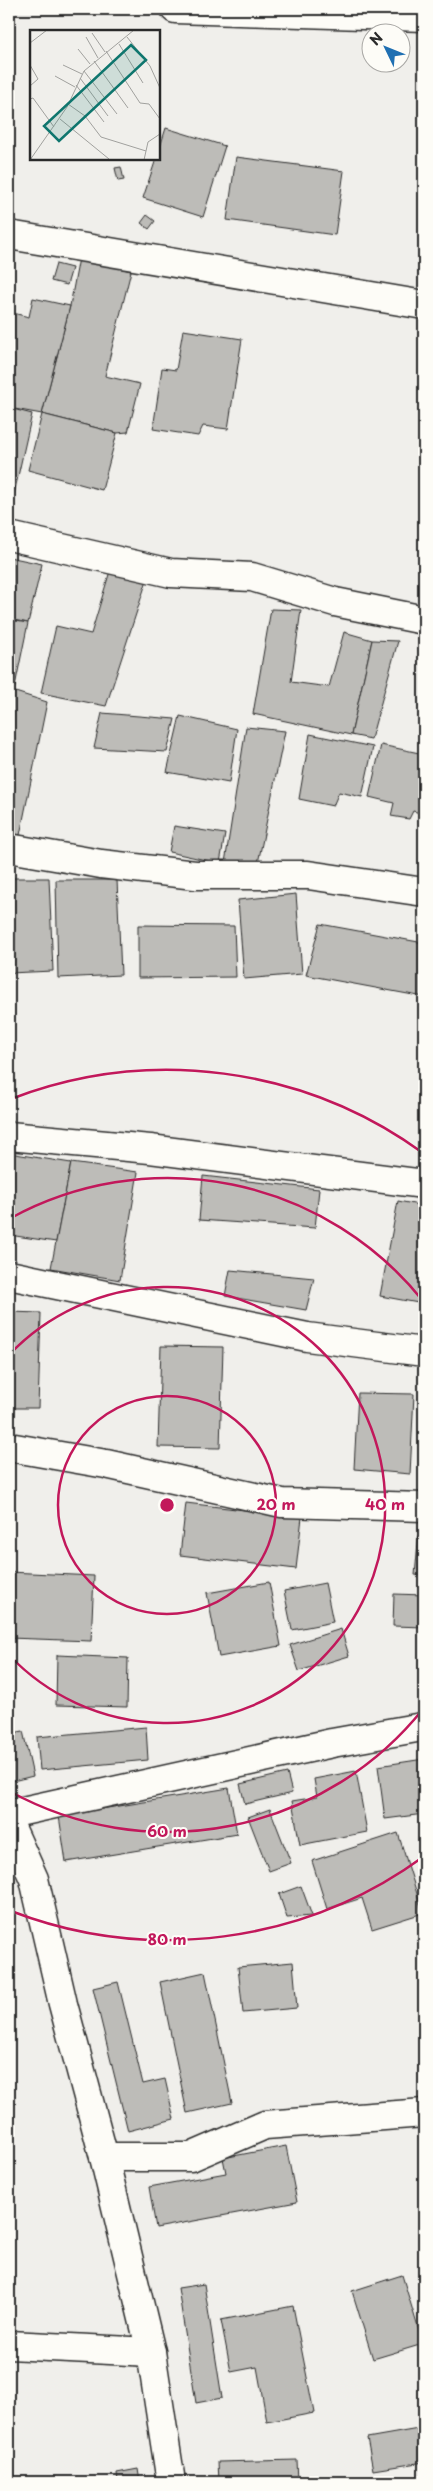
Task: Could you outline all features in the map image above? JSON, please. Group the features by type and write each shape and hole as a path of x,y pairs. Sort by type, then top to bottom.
{"street":[{"path":"175,9 424,17"},
{"path":"9,235 207,270 383,296 424,305"},
{"path":"9,536 171,573 252,577 335,602 424,620"},
{"path":"9,848 101,864 176,873 308,875 424,892"},
{"path":"9,1136 150,1149 424,1184"},
{"path":"9,1275 307,1337 424,1352"},
{"path":"9,1447 106,1464 282,1503 424,1507"},
{"path":"9,1814 332,1743 424,1728"},
{"path":"9,1823 34,1879 63,2004 104,2157 151,2352 171,2482"},
{"path":"104,2157 191,2157 266,2125 424,2113"},
{"path":"9,2345 151,2352"}],"building":[{"path":"166,128 225,146 203,217 143,198 156,160 160,160 160,147"},
{"path":"236,157 344,171 335,235 227,220"},
{"path":"121,167 124,180 118,181 115,168"},
{"path":"147,215 155,221 149,229 141,223"},
{"path":"79,258 131,271 105,376 140,384 128,432 117,433 42,414 70,306"},
{"path":"56,264 72,268 67,285 51,281"},
{"path":"33,298 70,306 42,414 9,408 9,312 29,317"},
{"path":"183,330 242,339 228,429 203,426 198,436 153,429 162,368 176,370"},
{"path":"9,408 32,414 14,494 9,492"},
{"path":"42,414 117,433 102,490 28,470"},
{"path":"9,557 42,564 28,623 9,619"},
{"path":"110,571 147,580 106,706 41,693 56,626 91,634"},
{"path":"271,609 301,610 291,682 329,687 344,632 372,640 351,735 253,714"},
{"path":"9,620 28,623 14,691 9,690"},
{"path":"372,640 398,641 371,739 351,735"},
{"path":"9,690 47,702 20,835 9,833"},
{"path":"102,713 175,719 167,752 94,748"},
{"path":"180,716 237,729 229,783 167,772"},
{"path":"246,727 285,731 257,868 225,863"},
{"path":"310,734 373,747 362,797 339,792 333,806 299,799"},
{"path":"381,745 424,754 424,814 413,811 409,819 391,816 394,803 369,797"},
{"path":"174,826 225,834 220,863 169,852"},
{"path":"9,878 49,878 53,971 9,973"},
{"path":"56,880 117,880 121,975 58,978"},
{"path":"296,894 302,974 244,979 238,900"},
{"path":"320,924 424,943 424,997 306,975"},
{"path":"138,925 234,926 236,977 138,978"},
{"path":"9,1153 71,1163 56,1242 9,1235"},
{"path":"71,1163 138,1172 120,1280 51,1268"},
{"path":"203,1176 319,1189 315,1228 199,1220"},
{"path":"398,1201 424,1206 424,1304 380,1296"},
{"path":"230,1270 314,1278 306,1310 225,1296"},
{"path":"9,1312 41,1313 38,1408 9,1408"},
{"path":"161,1346 223,1347 220,1448 158,1447"},
{"path":"358,1393 414,1394 410,1474 354,1469"},
{"path":"186,1503 302,1517 296,1569 180,1555"},
{"path":"420,1521 424,1522 424,1576 415,1575"},
{"path":"9,1572 94,1576 91,1641 9,1638"},
{"path":"269,1582 281,1646 219,1657 207,1593"},
{"path":"325,1583 333,1622 292,1630 284,1591"},
{"path":"394,1594 424,1595 424,1627 393,1626"},
{"path":"341,1629 349,1656 299,1671 290,1645"},
{"path":"57,1655 128,1658 127,1707 56,1705"},
{"path":"146,1727 148,1760 40,1770 37,1737"},
{"path":"23,1731 33,1776 9,1782 9,1734"},
{"path":"424,1759 424,1814 385,1819 378,1766"},
{"path":"356,1771 367,1832 300,1845 292,1801 317,1797 314,1779"},
{"path":"287,1773 292,1793 245,1804 240,1784"},
{"path":"229,1788 237,1834 66,1862 59,1816"},
{"path":"270,1809 291,1863 269,1871 248,1817"},
{"path":"398,1833 423,1913 372,1929 362,1898 327,1909 312,1861"},
{"path":"301,1886 312,1916 287,1918 279,1894"},
{"path":"293,1962 297,2008 243,2013 238,1967"},
{"path":"205,1972 232,2103 187,2113 160,1982"},
{"path":"118,1982 143,2084 165,2079 174,2119 128,2131 93,1988"},
{"path":"286,2146 297,2202 156,2228 149,2187 226,2173 223,2158"},
{"path":"402,2275 423,2344 373,2359 352,2291"},
{"path":"204,2284 222,2398 196,2403 178,2288"},
{"path":"293,2306 314,2413 267,2422 257,2367 231,2372 221,2320"},
{"path":"424,2428 424,2462 373,2470 367,2438"},
{"path":"297,2460 298,2482 219,2482 218,2462"},
{"path":"138,2469 140,2482 118,2482 117,2473"},
{"path":"20,2477 21,2482 9,2482 9,2479"}]}
